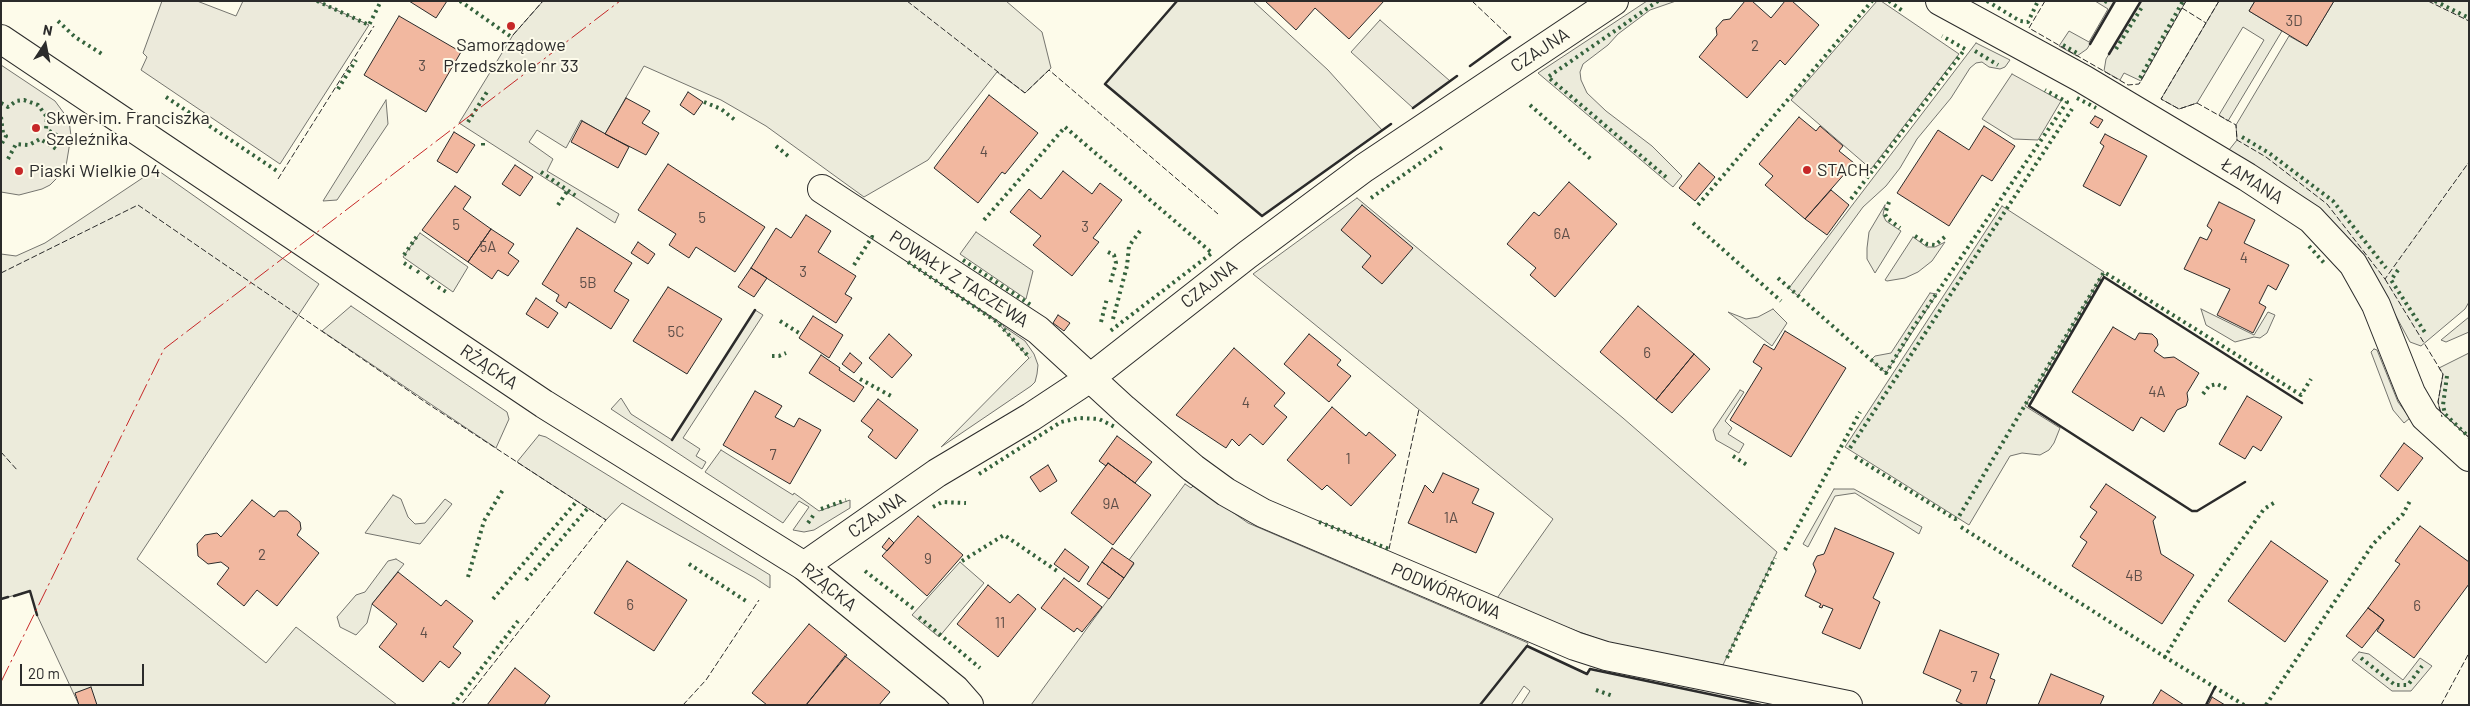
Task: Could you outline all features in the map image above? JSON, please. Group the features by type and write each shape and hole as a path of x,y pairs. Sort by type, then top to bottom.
{"street":[{"name":"CZAJNA","path":"804,566 937,473 1031,417 1090,378 1364,168 1614,1"},
{"name":"ŁAMANA","path":"1940,1 2083,78 2247,177 2310,219 2353,264 2376,305 2411,393 2425,417 2469,457"},
{"name":"RŻĄCKA","path":"1,39 544,404 804,566 955,690 969,705"},
{"name":"POWAŁY Z TACZEWA","path":"822,189 1038,330 1090,378"},
{"name":"PODWÓRKOWA","path":"1090,378 1193,468 1226,492 1262,513 1575,646 1606,656 1848,705"}],"shaded area":[{"path":"162,1 197,1 236,16 243,1 317,1 369,25 280,164 141,70 147,57 143,53"},
{"path":"543,1 1006,1 1042,32 1051,68 1025,93 997,72 928,160 864,197 766,126 721,100 644,66 605,134 581,120 566,148 537,130 529,142 553,159 547,171 619,214 615,223 459,123 513,35"},
{"path":"1177,1 1253,1 1328,70 1382,130 1262,216 1105,84"},
{"path":"1647,1 1676,1 1650,10 1618,34 1608,45 1583,64 1580,72 1581,80 1587,93 1606,111 1652,146 1682,176 1673,187 1538,73"},
{"path":"1877,1 1881,1 1959,54 1871,169 1791,100"},
{"path":"2095,1 2115,1 2087,49 2077,56 2059,46 2069,31 2089,42 2108,9"},
{"path":"2141,1 2186,1 2141,81 2124,73 2120,80 2104,71 2106,59"},
{"path":"2219,1 2255,1 2249,11 2282,31 2228,121 2219,115 2264,40 2243,27 2197,103 2179,109 2161,99"},
{"path":"2334,1 2469,1 2469,302 2465,309 2421,346 2410,342 2378,283 2260,170 2229,150 2237,140 2236,125 2289,36 2307,46"},
{"path":"1380,20 1450,81 1413,108 1351,52"},
{"path":"1976,43 2010,60 2005,67 2000,69 1989,67 1982,62 1976,63 1970,68 1951,98 1917,139 1900,168 1886,186 1863,207 1798,296 1789,288"},
{"name":"Skwer im. Franciszka Szeleźnika","path":"1,65 55,101 69,120 71,136 66,166 50,185 19,195 1,192"},
{"path":"2012,74 2061,101 2038,140 2014,139 1982,119"},
{"path":"386,100 388,124 337,200 323,201"},
{"path":"156,169 319,284 137,559 266,663 296,627 397,705 79,705 37,615 30,591 1,599 1,254 16,256 45,243"},
{"path":"1357,198 1623,418 1777,552 1723,665 1615,645 1495,601 1553,519 1253,274"},
{"path":"1885,205 1883,215 1886,221 1901,231 1875,273 1867,259 1869,232"},
{"path":"2002,206 2104,272 2025,406 2060,428 2054,443 2049,450 2040,455 2022,453 2010,456 1969,525 1845,447"},
{"path":"976,232 1033,271 1026,299 960,254"},
{"path":"420,233 468,267 453,292 403,257"},
{"path":"869,235 1006,321 1003,326 1025,341 1034,354 1038,365 1035,382 1031,386 941,447 1029,358 997,322"},
{"path":"1913,237 1927,247 1935,247 1945,242 1932,261 1918,272 1905,278 1885,280"},
{"path":"1930,293 1937,294 1886,373 1871,360 1875,356 1891,353"},
{"path":"351,306 507,412 509,419 496,448 322,331"},
{"path":"1773,309 1787,323 1772,346 1728,312 1746,319 1758,317"},
{"path":"2201,309 2254,335 2268,312 2275,315 2267,333 2260,338 2254,337 2235,342 2206,325"},
{"path":"755,310 763,315 683,438 700,449 696,456 706,462 702,469 611,409 621,398 631,414 672,440"},
{"path":"2469,317 2469,332 2446,342 2441,340"},
{"path":"2374,349 2377,350 2398,402 2410,418 2404,423 2393,410 2371,352"},
{"path":"2469,353 2469,443 2441,416 2438,402 2443,374 2439,368"},
{"path":"1740,390 1744,392 1725,421 1732,428 1728,434 1744,444 1739,453 1716,440 1713,430"},
{"path":"539,435 546,437 770,575 770,588 622,503 606,520 517,462"},
{"path":"721,450 793,495 794,493 819,511 850,500 850,508 814,530 804,532 793,530 809,507 799,501 783,523 705,472"},
{"path":"1185,484 1191,488 1194,485 1248,523 1528,643 1527,646 1586,674 1590,669 1761,705 1521,705 1530,691 1524,686 1511,705 1031,705 1134,564 1129,560"},
{"path":"1834,489 1854,489 1922,527 1919,534 1855,493 1835,496 1808,547 1803,544"},
{"path":"393,495 401,499 408,517 415,524 425,523 445,499 452,504 420,544 365,533"},
{"path":"396,559 404,564 372,604 367,623 356,635 340,627 337,617 356,595 365,592 388,561"},
{"path":"960,562 984,583 939,637 912,615"},
{"path":"2359,652 2369,654 2403,680 2420,658 2432,666 2411,691 2392,691 2352,660"}],"building":[{"path":"409,1 447,1 436,18"},
{"path":"1265,1 1384,1 1349,39 1315,8 1296,30"},
{"path":"1745,1 1752,1 1771,18 1785,1 1792,1 1819,25 1785,65 1780,60 1747,98 1699,57 1717,35 1716,28 1723,20 1730,19"},
{"path":"2255,1 2334,1 2307,46 2249,11"},
{"path":"399,16 461,52 426,112 364,75"},
{"path":"688,92 703,102 694,115 680,105"},
{"path":"989,95 1038,133 1005,174 1002,172 978,203 934,168"},
{"path":"626,98 650,111 642,123 659,133 646,155 605,134"},
{"path":"2095,116 2103,120 2098,128 2090,123"},
{"name":"STACH","path":"1799,117 1816,131 1820,126 1843,146 1839,151 1854,163 1805,219 1765,185 1773,176 1759,164"},
{"path":"582,121 629,147 618,168 571,142"},
{"path":"1984,126 2015,146 1992,181 1982,175 1949,226 1897,193 1938,130 1969,150"},
{"path":"454,132 475,145 457,173 437,161"},
{"path":"2105,134 2147,156 2120,206 2083,186 2104,146 2100,143"},
{"path":"1699,163 1715,177 1695,201 1679,188"},
{"path":"668,164 765,227 735,272 696,247 689,258 669,245 676,234 638,210"},
{"path":"515,165 533,177 520,196 502,184"},
{"path":"1063,171 1092,194 1100,183 1122,200 1093,238 1099,242 1072,276 1033,245 1041,236 1010,212 1029,189 1041,199"},
{"path":"1569,182 1617,224 1555,297 1530,275 1536,268 1507,244 1534,212 1539,216"},
{"path":"455,186 471,197 463,209 491,229 468,262 422,230"},
{"path":"1831,190 1849,205 1827,235 1805,219"},
{"path":"2219,202 2255,220 2244,243 2289,265 2276,290 2268,285 2259,303 2266,307 2253,333 2217,315 2230,289 2184,269 2200,237 2207,240 2212,230 2207,226"},
{"path":"1362,205 1413,248 1382,284 1362,267 1371,256 1341,230"},
{"path":"806,215 831,231 818,252 856,276 845,294 852,298 836,323 751,268 776,228 791,238"},
{"path":"577,228 632,263 614,291 629,300 611,329 569,302 566,308 556,301 559,295 542,284"},
{"path":"491,229 514,244 508,253 519,261 508,276 498,270 492,279 468,262"},
{"path":"638,242 655,254 648,264 631,253"},
{"path":"751,268 767,278 754,297 738,287"},
{"path":"668,287 722,319 687,374 633,341"},
{"path":"536,298 558,313 548,328 526,314"},
{"path":"1638,306 1694,354 1656,400 1600,352"},
{"path":"1058,315 1070,323 1064,331 1053,323"},
{"path":"813,316 843,335 829,358 799,338"},
{"path":"2113,327 2135,340 2139,333 2152,334 2157,339 2158,345 2154,351 2164,358 2174,357 2199,373 2187,393 2188,400 2186,406 2177,410 2164,432 2141,417 2133,431 2072,392"},
{"path":"1785,331 1846,368 1791,457 1730,420 1762,368 1753,362 1764,344 1774,350"},
{"path":"889,334 912,355 892,378 869,358"},
{"path":"1309,334 1341,360 1337,365 1351,376 1329,402 1284,364"},
{"path":"1234,348 1285,393 1274,406 1287,417 1263,445 1250,434 1239,446 1232,439 1226,448 1176,415"},
{"path":"850,353 862,363 854,373 842,364"},
{"path":"1694,354 1710,369 1672,413 1656,400"},
{"path":"821,355 864,387 854,402 809,373"},
{"path":"755,391 782,406 775,417 794,427 799,418 821,430 790,484 723,445"},
{"path":"2247,396 2282,417 2261,451 2253,446 2245,459 2219,444"},
{"path":"878,399 918,430 896,459 868,437 873,430 861,421"},
{"path":"1332,407 1366,436 1369,432 1396,455 1351,506 1327,485 1322,490 1287,460"},
{"path":"1117,436 1152,462 1135,483 1108,463 1106,466 1099,461"},
{"path":"2404,443 2423,458 2398,491 2380,476"},
{"path":"1108,463 1151,495 1113,545 1071,513"},
{"path":"1048,465 1057,481 1040,492 1030,477"},
{"path":"1443,473 1479,489 1472,503 1494,513 1476,553 1408,523 1425,485 1433,493"},
{"path":"2106,484 2156,517 2153,521 2161,554 2194,575 2162,624 2072,566 2087,542 2080,537 2097,512 2090,507"},
{"path":"252,500 274,517 279,511 287,511 300,522 301,529 297,535 319,553 277,606 257,590 244,606 217,584 229,568 221,562 208,564 198,556 197,544 205,535 217,533 221,537"},
{"path":"918,516 963,555 927,596 882,556"},
{"path":"2420,526 2469,562 2469,584 2414,658 2377,631 2384,620 2368,608 2400,564 2395,561"},
{"path":"1835,528 1894,553 1873,598 1880,602 1860,649 1822,633 1833,609 1823,605 1822,608 1819,607 1821,604 1805,596 1816,571 1813,564 1817,556 1824,554"},
{"path":"889,538 894,543 887,551 882,547"},
{"path":"2271,541 2328,581 2285,642 2228,601"},
{"path":"1112,548 1134,563 1124,578 1102,562"},
{"path":"1065,549 1089,567 1079,582 1054,564"},
{"path":"627,561 687,600 654,651 594,613"},
{"path":"1102,562 1124,578 1109,599 1087,584"},
{"path":"398,572 441,606 446,600 473,621 453,647 461,653 449,668 440,661 423,682 379,647 397,624 372,604"},
{"path":"1064,578 1102,607 1082,632 1077,628 1074,632 1041,608"},
{"path":"988,585 1010,603 1018,594 1036,609 998,657 957,624"},
{"path":"2368,608 2384,620 2362,648 2346,636"},
{"path":"809,624 847,655 806,705 767,705 752,693"},
{"path":"1940,630 1999,654 1990,678 1995,680 1986,705 1964,705 1956,701 1961,690 1923,673"},
{"path":"845,656 890,692 879,705 806,705"},
{"path":"515,668 550,696 544,705 487,705"},
{"path":"2051,674 2104,696 2100,705 2038,705"},
{"path":"91,687 97,705 79,705 75,693"},
{"path":"2161,690 2184,705 2152,705"},
{"path":"2212,697 2225,705 2208,705"}],"hedge":[{"path":"317,1 369,25 381,1"},
{"path":"460,1 510,36"},
{"path":"1658,1 1548,77 1666,177"},
{"path":"1698,205 1872,1"},
{"path":"1889,1 1904,12"},
{"path":"1987,1 2020,21 2028,22 2038,1"},
{"path":"2105,1 2110,4"},
{"path":"2140,78 2183,1"},
{"path":"2435,1 2469,18"},
{"path":"2116,49 2142,7"},
{"path":"58,21 75,37 102,54"},
{"path":"1851,199 1965,49 1942,36"},
{"path":"2063,45 2077,53"},
{"path":"1975,51 1998,65"},
{"path":"338,89 356,60"},
{"path":"1778,278 1886,373 1913,328 2067,102 2045,90"},
{"path":"468,122 487,92"},
{"path":"166,97 277,171"},
{"path":"2077,98 2096,108"},
{"path":"1,103 8,107 16,101 24,100 38,105 47,117 46,129 68,142"},
{"path":"704,102 721,109 735,120"},
{"path":"1530,105 1592,160"},
{"path":"1850,448 2072,109"},
{"path":"1,117 3,133 6,136 1,145"},
{"path":"984,220 1065,127 1212,253 1109,332"},
{"path":"2242,137 2269,153 2333,201 2386,268"},
{"path":"8,159 16,144 29,145 40,139 58,150"},
{"path":"776,146 788,156"},
{"path":"1371,198 1444,146"},
{"path":"541,172 576,196"},
{"path":"558,205 568,190"},
{"path":"1889,202 1885,214 1887,218 1900,228"},
{"path":"1693,223 1781,301"},
{"path":"1113,319 1127,266 1129,246 1140,231"},
{"path":"404,255 417,236"},
{"path":"1915,236 1927,244 1935,245 1946,236"},
{"path":"854,265 872,237 875,238"},
{"path":"2309,246 2325,264"},
{"path":"1108,252 1114,255 1116,263 1110,284"},
{"path":"963,260 1031,305"},
{"path":"908,262 997,322 1030,358"},
{"path":"404,263 412,268"},
{"path":"2398,270 2391,280 2426,334"},
{"path":"417,271 421,274"},
{"path":"1855,457 1955,519 1958,518 2104,272 2301,395 2311,379"},
{"path":"427,277 433,283"},
{"path":"438,287 448,293"},
{"path":"1101,322 1107,298"},
{"path":"780,321 799,333"},
{"path":"772,356 786,353"},
{"path":"2447,376 2443,405 2445,414 2469,437"},
{"path":"860,379 891,396"},
{"path":"2203,394 2209,386 2217,384 2229,390"},
{"path":"1785,550 1860,412"},
{"path":"979,474 1061,422 1079,418 1099,419 1115,427"},
{"path":"1733,456 1747,465"},
{"path":"468,577 484,521 504,488"},
{"path":"2266,705 2373,544 2403,514 2411,499"},
{"path":"821,509 846,500"},
{"path":"493,599 577,501"},
{"path":"2244,705 2165,657 2197,603 2264,509 2277,501"},
{"path":"933,507 942,502 966,503"},
{"path":"526,580 588,508"},
{"path":"808,523 815,513"},
{"path":"1319,522 1389,549"},
{"path":"1961,527 2165,657"},
{"path":"962,561 1004,535 1057,571"},
{"path":"1727,658 1775,558"},
{"path":"689,564 749,603"},
{"path":"865,571 914,609"},
{"path":"919,617 980,668"},
{"path":"453,705 518,621"},
{"path":"2361,658 2395,685 2408,685 2422,666"},
{"path":"1596,690 1613,696"}],"fence":[{"path":"513,35 543,1"},
{"path":"907,1 1025,93 1049,70 1218,214"},
{"path":"1472,1 1510,37"},
{"path":"2045,1 2029,28 2128,85 2139,84 2186,1"},
{"path":"2219,1 2161,99 2179,109 2197,103 2236,125 2237,140 2266,157 2327,204 2385,279 2469,162"},
{"path":"2428,1 2469,21"},
{"path":"2182,8 2206,23"},
{"path":"278,179 374,26"},
{"path":"1,273 138,205 428,404 606,520 461,705"},
{"path":"2385,279 2443,374 2438,402 2442,417"},
{"path":"1389,549 1419,409"},
{"path":"1,452 18,471"},
{"path":"683,705 706,680 759,600"},
{"path":"2441,705 2469,653"}],"wall":[{"path":"1177,1 1105,84 1262,216 1391,124"},
{"path":"2090,44 2115,1"},
{"path":"2109,54 2141,1"},
{"path":"1470,66 1510,37"},
{"path":"1413,108 1457,76"},
{"path":"2245,482 2197,511 2192,511 2029,406 2104,277 2302,403"},
{"path":"672,440 755,310"},
{"path":"14,596 30,591 37,615"},
{"path":"1,599 8,597"},
{"path":"1480,705 1527,646 1587,674 1590,669 1761,705"},
{"path":"2206,705 2215,687"}],"power":[{"path":"1,682 164,349 620,1"}],"place":[{"name":"Samorządowe Przedszkole nr 33","path":"511,26"},
{"name":"Skwer im. Franciszka Szeleźnika","path":"36,128"},
{"name":"STACH","path":"1807,170"},
{"name":"Piaski Wielkie 04","path":"19,171"}]}
